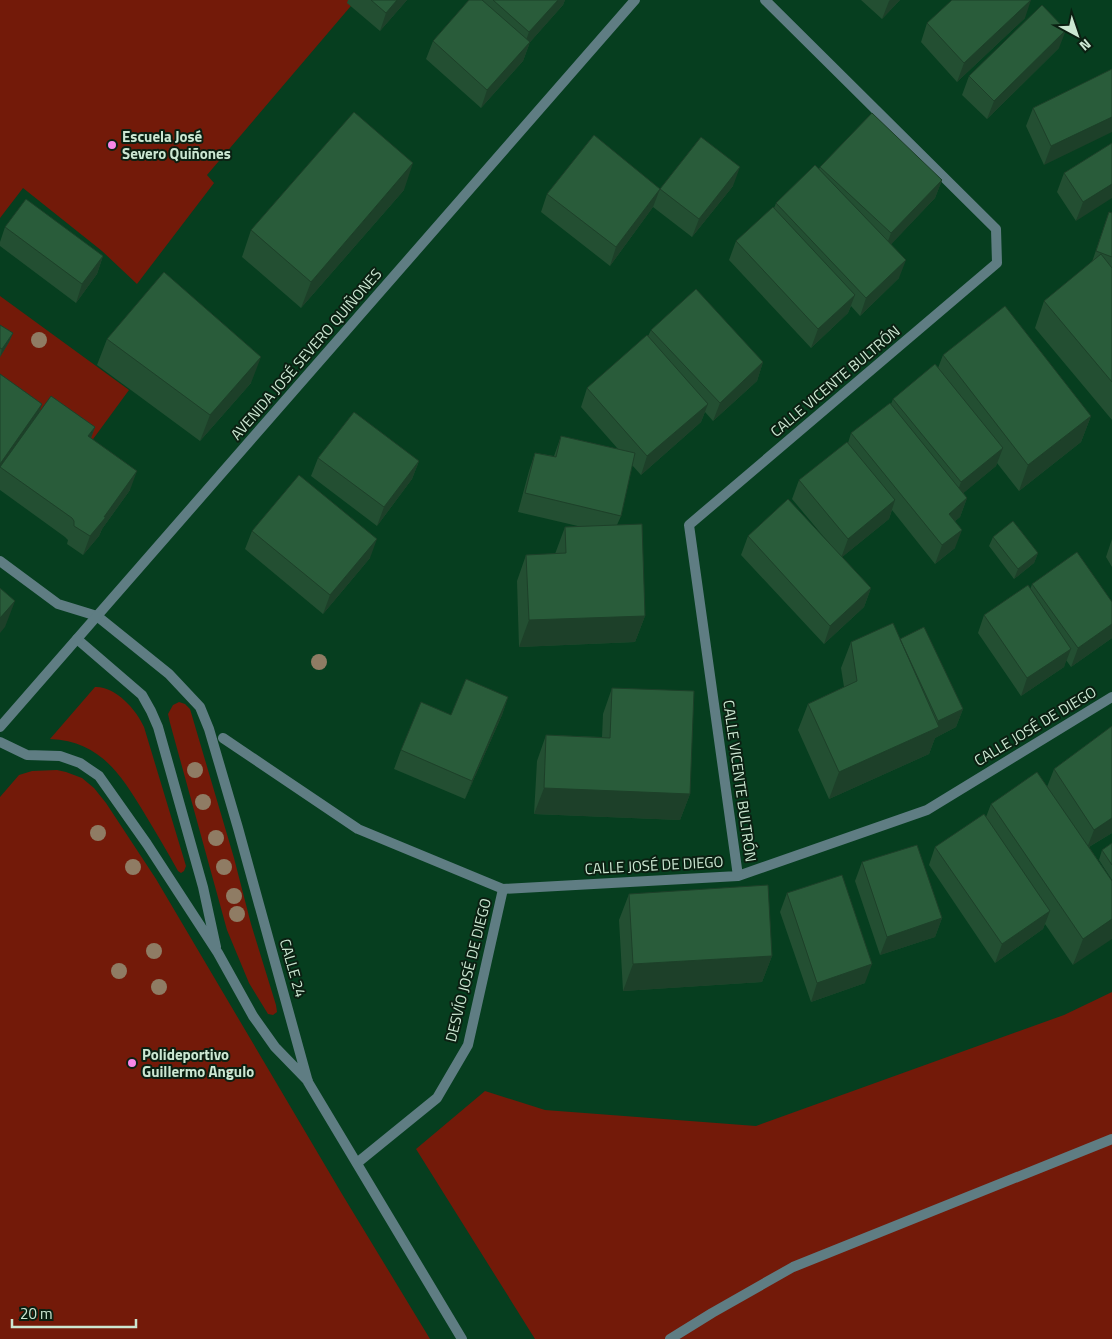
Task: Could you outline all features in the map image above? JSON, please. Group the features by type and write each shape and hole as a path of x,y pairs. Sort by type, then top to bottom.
{"street":[{"name":"AVENIDA JOSÉ SEVERO QUIÑONES","path":"0,727 635,0"},
{"name":"CALLE VICENTE BULTRÓN","path":"738,876 689,525 997,263 996,229 766,0"},
{"path":"0,561 58,604 98,616"},
{"name":"CALLE 24","path":"98,616 169,674 200,707 209,728 308,1082 462,1339"},
{"path":"77,639 142,695 151,711 158,727 203,887 218,953"},
{"name":"CALLE JOSÉ DE DIEGO","path":"223,738 358,828 503,888 738,876 927,810 1112,697"},
{"path":"0,742 27,755 60,756 80,763 98,776 147,844 218,953 253,1016 274,1047 308,1082"},
{"name":"DESVÍO JOSÉ DE DIEGO","path":"357,1163 437,1098 468,1045 503,888"},
{"path":"670,1339 794,1267 1112,1139"}],"shaded area":[{"name":"Escuela José Severo Quiñones","path":"0,0 356,0 207,175 214,183 137,284 102,251 23,188 0,218"},
{"path":"0,296 129,390 88,446 0,397"},
{"path":"95,687 110,690 117,694 136,713 144,727 186,866 181,873 178,871 126,784 106,761 82,746 67,741 50,739"},
{"path":"179,702 185,704 190,709 276,1005 277,1012 273,1015 268,1014 249,983 227,930 168,714 173,705"},
{"name":"Polideportivo Guillermo Angulo","path":"57,770 82,778 94,788 156,879 430,1339 0,1339 0,797 19,775 32,771"},
{"path":"1112,992 1112,1339 535,1339 416,1149 485,1091 545,1110 756,1126 1064,1015"}],"building":[{"path":"371,0 397,0 386,13"},
{"path":"469,0 482,0 530,42 487,90 433,41"},
{"path":"493,0 558,0 529,32"},
{"path":"952,0 1031,0 964,63 927,23"},
{"path":"1042,5 1066,30 994,101 969,76"},
{"path":"1112,69 1112,117 1051,146 1033,108"},
{"path":"354,112 413,163 311,282 251,230"},
{"path":"872,113 942,180 891,233 820,167"},
{"path":"594,135 660,189 616,247 547,194"},
{"path":"701,137 740,167 699,219 660,189"},
{"path":"1112,143 1112,184 1083,202 1064,173"},
{"path":"815,165 906,260 866,298 776,203"},
{"path":"26,199 103,256 82,284 5,227"},
{"path":"773,207 855,295 818,329 736,241"},
{"path":"1109,212 1112,213 1112,257 1096,251"},
{"path":"1101,254 1112,268 1112,382 1044,301"},
{"path":"164,272 261,357 210,415 107,339"},
{"path":"696,289 763,362 720,403 651,330"},
{"path":"1005,306 1091,416 1028,465 943,355"},
{"path":"0,325 13,333 2,349 0,348"},
{"path":"647,335 708,404 647,456 587,388"},
{"path":"935,364 1003,448 961,482 893,399"},
{"path":"0,374 42,404 0,464"},
{"path":"51,396 95,427 88,436 137,471 104,517 106,517 90,536 74,526 72,518 0,467"},
{"path":"890,403 967,498 949,514 962,530 942,545 851,433"},
{"path":"354,412 419,461 384,507 318,458"},
{"path":"561,436 635,453 621,516 525,493 535,453 556,457"},
{"path":"847,442 895,500 848,539 799,480"},
{"path":"299,475 377,539 330,595 252,531"},
{"path":"788,499 871,588 830,626 748,536"},
{"path":"1013,521 1038,553 1018,569 993,537"},
{"path":"642,524 645,616 529,620 526,555 566,553 565,527"},
{"path":"1077,552 1112,602 1112,624 1078,648 1032,584"},
{"path":"1028,585 1071,649 1027,678 984,615"},
{"path":"0,588 15,601 0,618"},
{"path":"893,623 939,727 839,772 808,704 857,681 851,642"},
{"path":"924,627 963,709 938,721 900,639"},
{"path":"466,679 508,697 472,781 401,750 421,702 451,715"},
{"path":"612,688 694,691 690,794 544,788 546,735 610,738"},
{"path":"1112,726 1112,818 1094,830 1054,769"},
{"path":"1037,772 1112,881 1112,919 1083,939 991,804"},
{"path":"984,814 1050,911 1002,944 935,847"},
{"path":"1112,843 1112,865 1102,850"},
{"path":"917,845 942,918 887,937 862,862"},
{"path":"842,875 872,964 817,983 787,893"},
{"path":"768,885 772,956 633,964 629,894"}],"place":[{"name":"Escuela José Severo Quiñones","path":"112,145"},
{"name":"Polideportivo Guillermo Angulo","path":"132,1063"}]}
